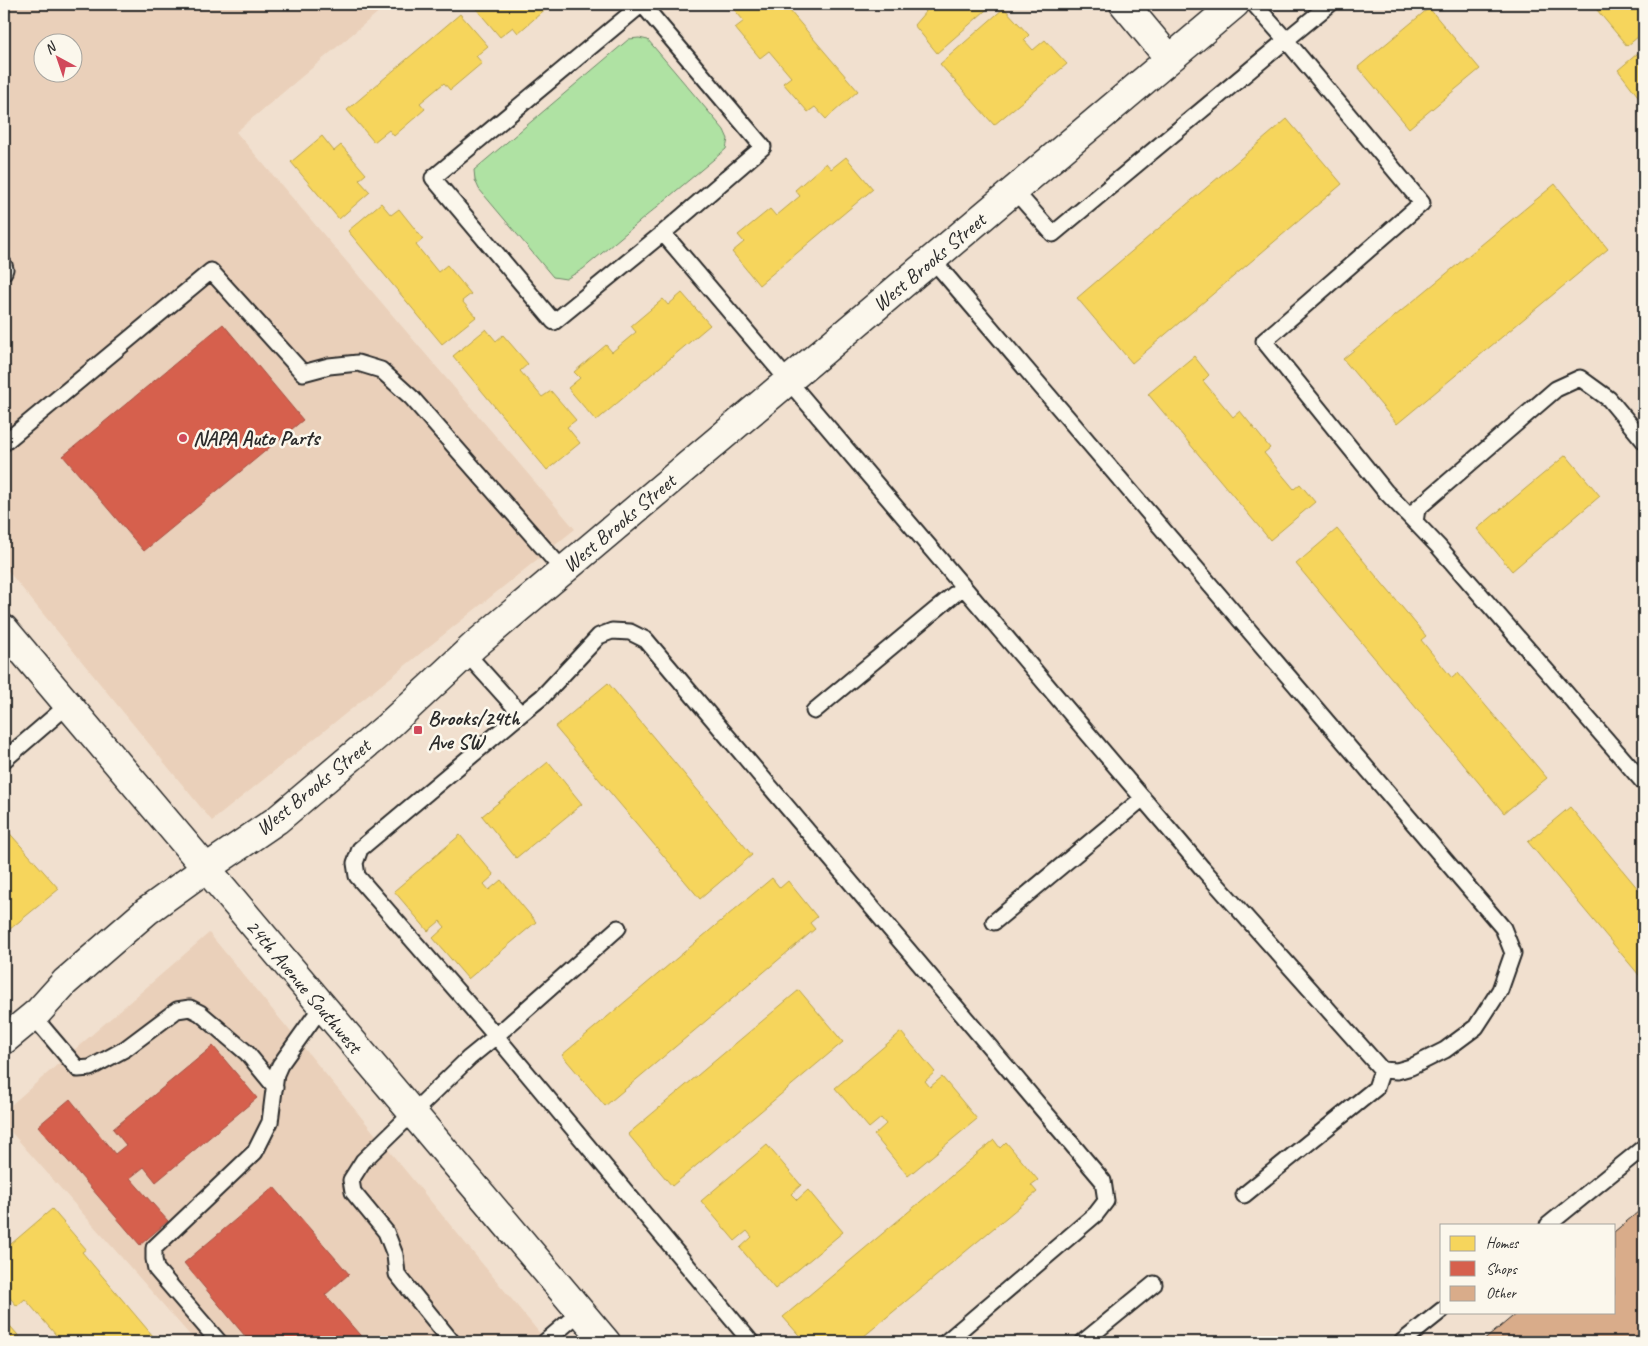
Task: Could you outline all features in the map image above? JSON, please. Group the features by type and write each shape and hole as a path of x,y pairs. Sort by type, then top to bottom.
{"street":[{"path":"1124,4 1169,58"},
{"name":"West Brooks Street","path":"4,1040 33,1016 72,975 147,911 277,820 387,727 466,653 563,570 1235,4"},
{"name":"24th Avenue Southwest","path":"4,629 606,1342"}],"lane":[{"path":"642,4 763,147 662,233 554,322 433,178 642,4"},
{"path":"1254,4 1422,203 1264,342 1385,491 1438,546 1644,783"},
{"path":"1014,190 1053,234 1330,4"},
{"path":"662,233 1202,868 1382,1070 1397,1071 1445,1050 1476,1028 1500,990 1512,953 1503,928 932,259"},
{"path":"4,265 4,272"},
{"path":"4,443 211,271 303,373 329,366 358,363 381,370 412,398 563,570"},
{"path":"1415,522 1417,509 1556,389 1580,378 1609,399 1644,441"},
{"path":"814,711 963,587"},
{"path":"752,1342 496,1036 358,876 355,863 360,850 542,697 599,636 612,631 630,632 646,640 1103,1181 1106,1200 1096,1214 946,1342"},
{"path":"466,653 521,714"},
{"path":"4,760 68,705"},
{"path":"994,922 1142,798"},
{"path":"452,1342 397,1274 395,1255 386,1232 353,1192 351,1180 363,1161 469,1058 618,928"},
{"path":"219,1342 156,1269 154,1248 255,1152 270,1122 276,1074 280,1065 315,1016 320,1005"},
{"path":"33,1016 78,1069 90,1068 125,1049 177,1010 190,1008 200,1013 247,1053 275,1087"},
{"path":"1244,1195 1376,1088 1382,1070"},
{"path":"1549,1224 1644,1147"},
{"path":"1083,1342 1154,1284"},
{"path":"545,1342 580,1312"},
{"path":"1402,1342 1440,1312"}],"shaded area":[{"path":"4,4 388,4 236,132 575,529 212,821 4,566"},
{"path":"209,933 547,1342 196,1342 4,1124 4,1111"}],"green space":[{"path":"639,38 648,40 724,130 728,139 726,149 583,269 566,279 553,277 479,189 475,180 474,170 629,39"}],"building: Homes":[{"path":"472,4 547,4 549,6 518,33 513,27 500,37"},
{"path":"784,4 858,91 826,119 815,107 808,112 783,83 791,77 769,51 760,58 735,28 744,21 730,5"},
{"path":"921,4 993,4 937,53 914,25 926,11"},
{"path":"1592,4 1644,4 1644,32 1627,46"},
{"path":"1004,8 1029,35 1024,40 1033,50 1045,40 1067,64 994,125 940,64"},
{"path":"1429,8 1480,69 1409,128 1358,67"},
{"path":"460,14 488,46 476,56 482,63 450,90 444,83 420,103 425,109 394,136 389,130 374,142 347,110"},
{"path":"1644,48 1644,104 1618,70"},
{"path":"1287,119 1342,184 1132,363 1077,298"},
{"path":"322,136 334,151 341,145 366,174 359,180 370,192 339,219 291,162"},
{"path":"846,157 873,189 759,285 732,252 744,242 738,235 770,209 776,216 800,196 795,190 826,163 831,169"},
{"path":"1555,184 1608,249 1397,424 1343,359"},
{"path":"381,203 391,215 399,209 423,239 416,245 438,272 447,265 471,294 462,301 476,317 442,344 348,231"},
{"path":"682,293 710,325 596,421 568,388 580,378 574,372 606,345 612,352 636,332 631,326 663,299 668,305"},
{"path":"486,329 496,341 503,335 528,364 520,371 542,397 551,391 576,420 567,427 580,443 547,470 453,356"},
{"path":"1194,356 1209,375 1203,381 1233,417 1240,411 1270,448 1264,453 1294,489 1300,484 1315,502 1270,540 1148,394"},
{"path":"1566,455 1600,496 1512,571 1477,529"},
{"path":"1337,529 1426,636 1421,640 1452,678 1458,673 1547,778 1504,813 1296,564"},
{"path":"608,683 752,855 700,899 555,727"},
{"path":"548,762 582,804 516,858 482,816"},
{"path":"1570,807 1644,896 1644,981 1528,842"},
{"path":"4,829 59,889 4,934"},
{"path":"460,835 494,875 484,884 489,890 501,880 536,922 468,979 433,938 445,927 440,921 428,931 394,891"},
{"path":"772,878 780,888 788,881 817,917 810,923 815,929 605,1106 562,1055"},
{"path":"799,990 843,1042 672,1186 628,1134"},
{"path":"901,1032 935,1072 925,1081 930,1087 942,1077 977,1119 908,1176 874,1135 886,1124 881,1118 869,1128 835,1088"},
{"path":"994,1140 1000,1148 1006,1142 1038,1180 1031,1185 1037,1192 857,1342 805,1342 783,1317"},
{"path":"767,1145 801,1185 791,1194 797,1200 808,1190 843,1232 775,1289 740,1248 752,1237 747,1231 735,1241 701,1201"},
{"path":"52,1209 86,1249 82,1252 158,1342 62,1342 25,1299 17,1306 4,1291 4,1250"},
{"path":"4,1319 24,1342 4,1342"},
{"path":"165,1336 170,1342 158,1342"}],"building: Shops":[{"name":"NAPA Auto Parts","path":"223,324 303,420 144,551 63,456"},
{"path":"213,1046 257,1098 156,1182 144,1167 130,1178 168,1221 140,1245 38,1126 70,1099 115,1154 126,1145 113,1129"},
{"path":"274,1187 349,1274 325,1295 366,1342 250,1342 184,1263"}],"building: Other":[{"path":"1644,1207 1644,1342 1482,1342 1516,1314 1616,1314 1616,1230"}],"place":[{"name":"NAPA Auto Parts","path":"183,438"},
{"name":"Brooks/24th Ave SW","path":"418,730"}]}
